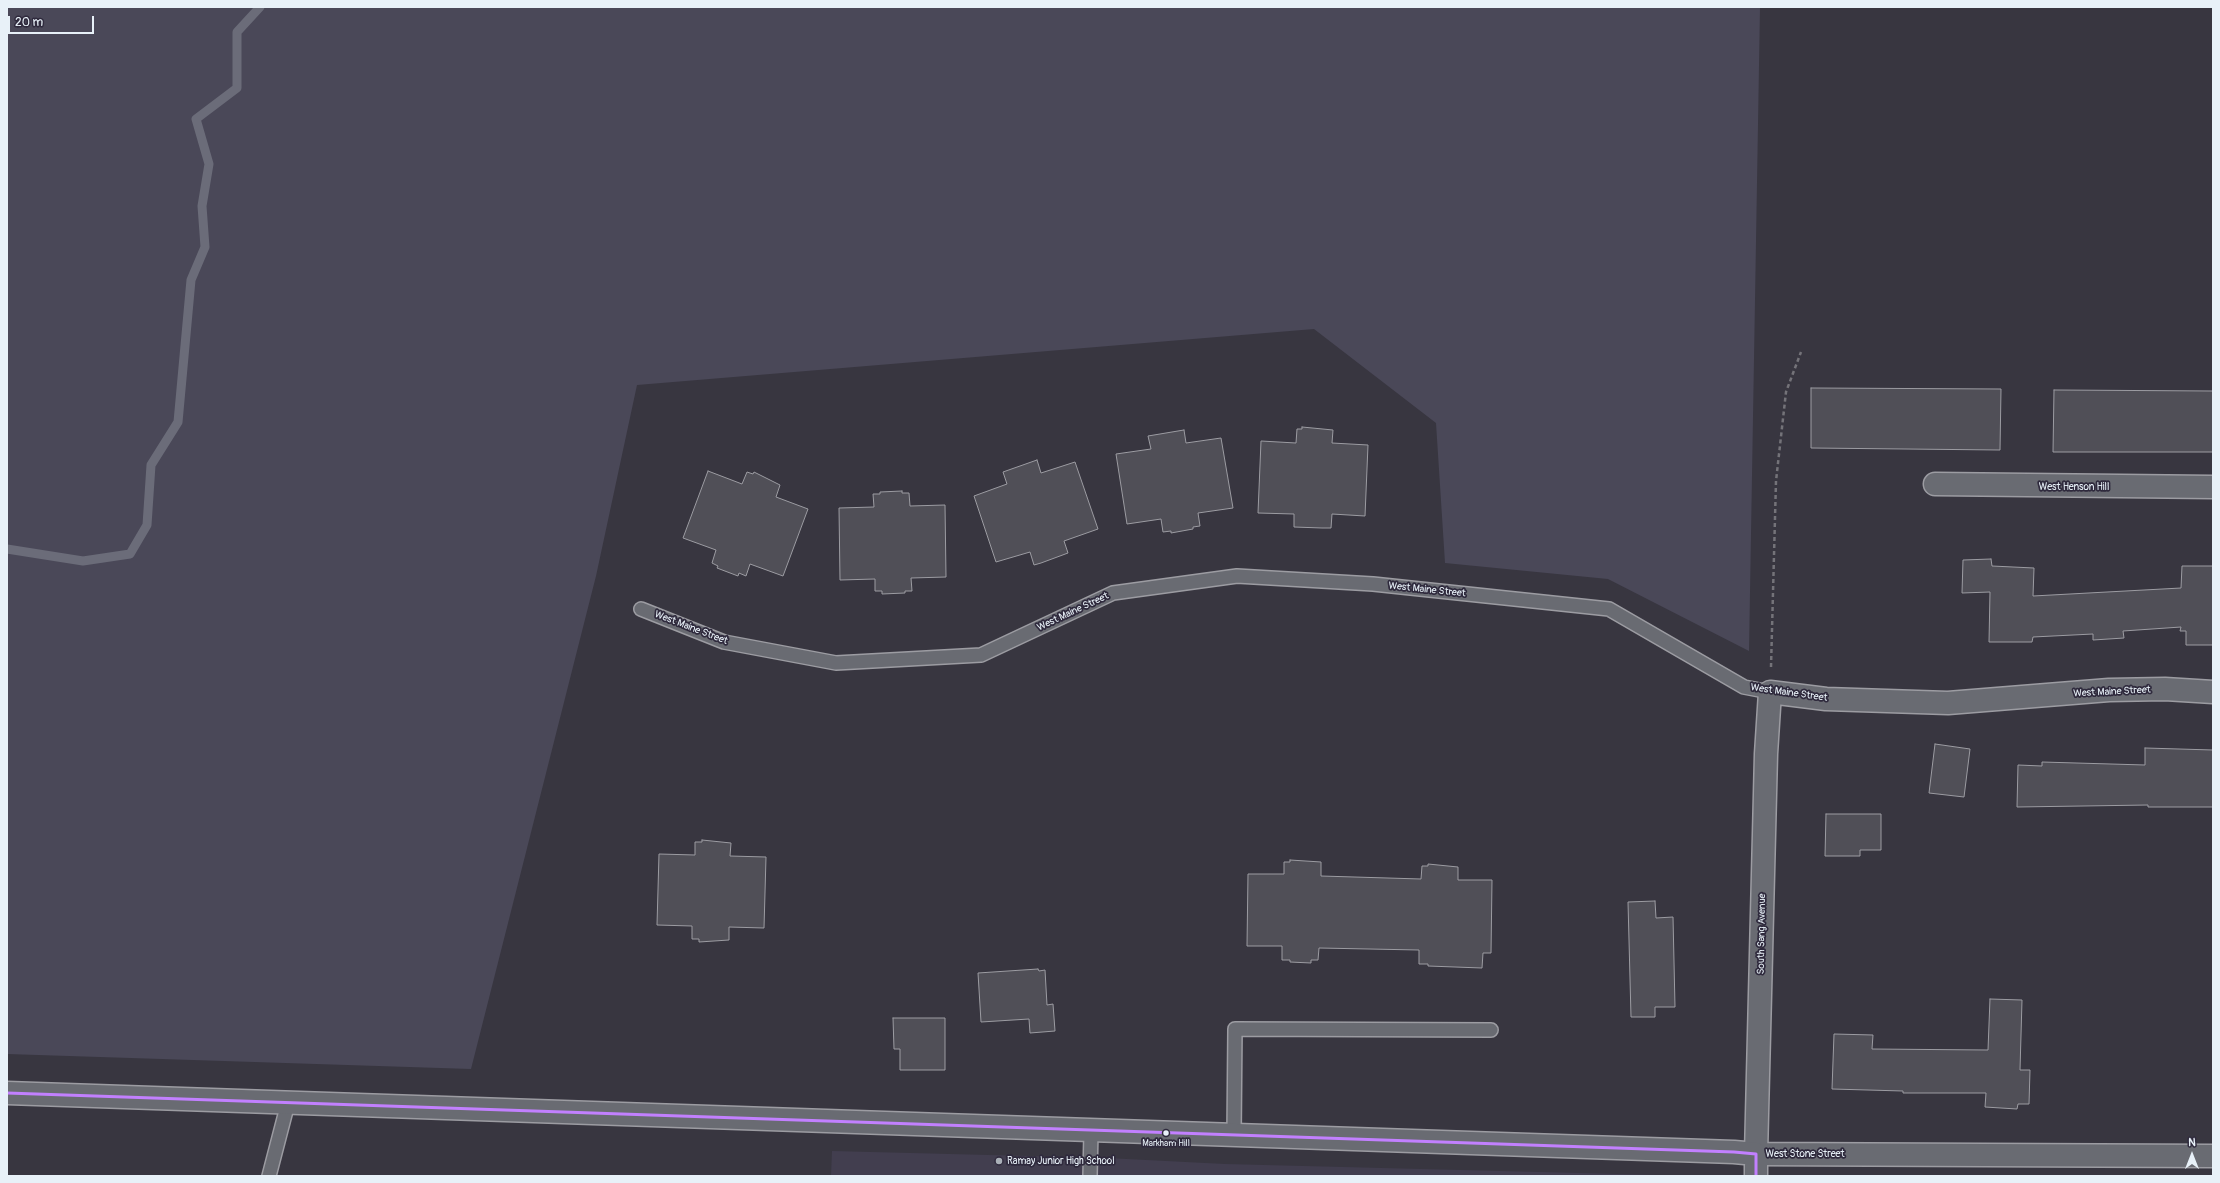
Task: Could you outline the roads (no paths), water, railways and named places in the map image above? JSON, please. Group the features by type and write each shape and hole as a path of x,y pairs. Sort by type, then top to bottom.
{"street":[{"name":"West Henson Hill","path":"1935,484 2213,487"},
{"name":"West Maine Street","path":"1770,692 1826,699 1948,703 2109,690 2165,689 2213,692"},
{"name":"South Sang Avenue","path":"1756,1176 1766,754 1770,692"},
{"name":"West Stone Street","path":"7,1093 1756,1154 2213,1156"}],"lane":[{"name":"West Maine Street","path":"641,609 724,642 836,663 981,654 1113,593 1237,576 1373,584 1609,609 1744,687 1770,692"},
{"path":"1234,1135 1235,1029 1490,1030"},
{"path":"269,1176 288,1103"},
{"path":"1090,1176 1091,1132"}],"waterway":[{"path":"7,549 83,561 130,554 147,525 151,465 178,422 191,280 205,247 202,206 209,164 196,119 237,88 237,32 260,7"}],"place":[{"name":"Markham Hill","path":"1166,1133"},
{"name":"Ramay Junior High School","path":"999,1161"}]}
